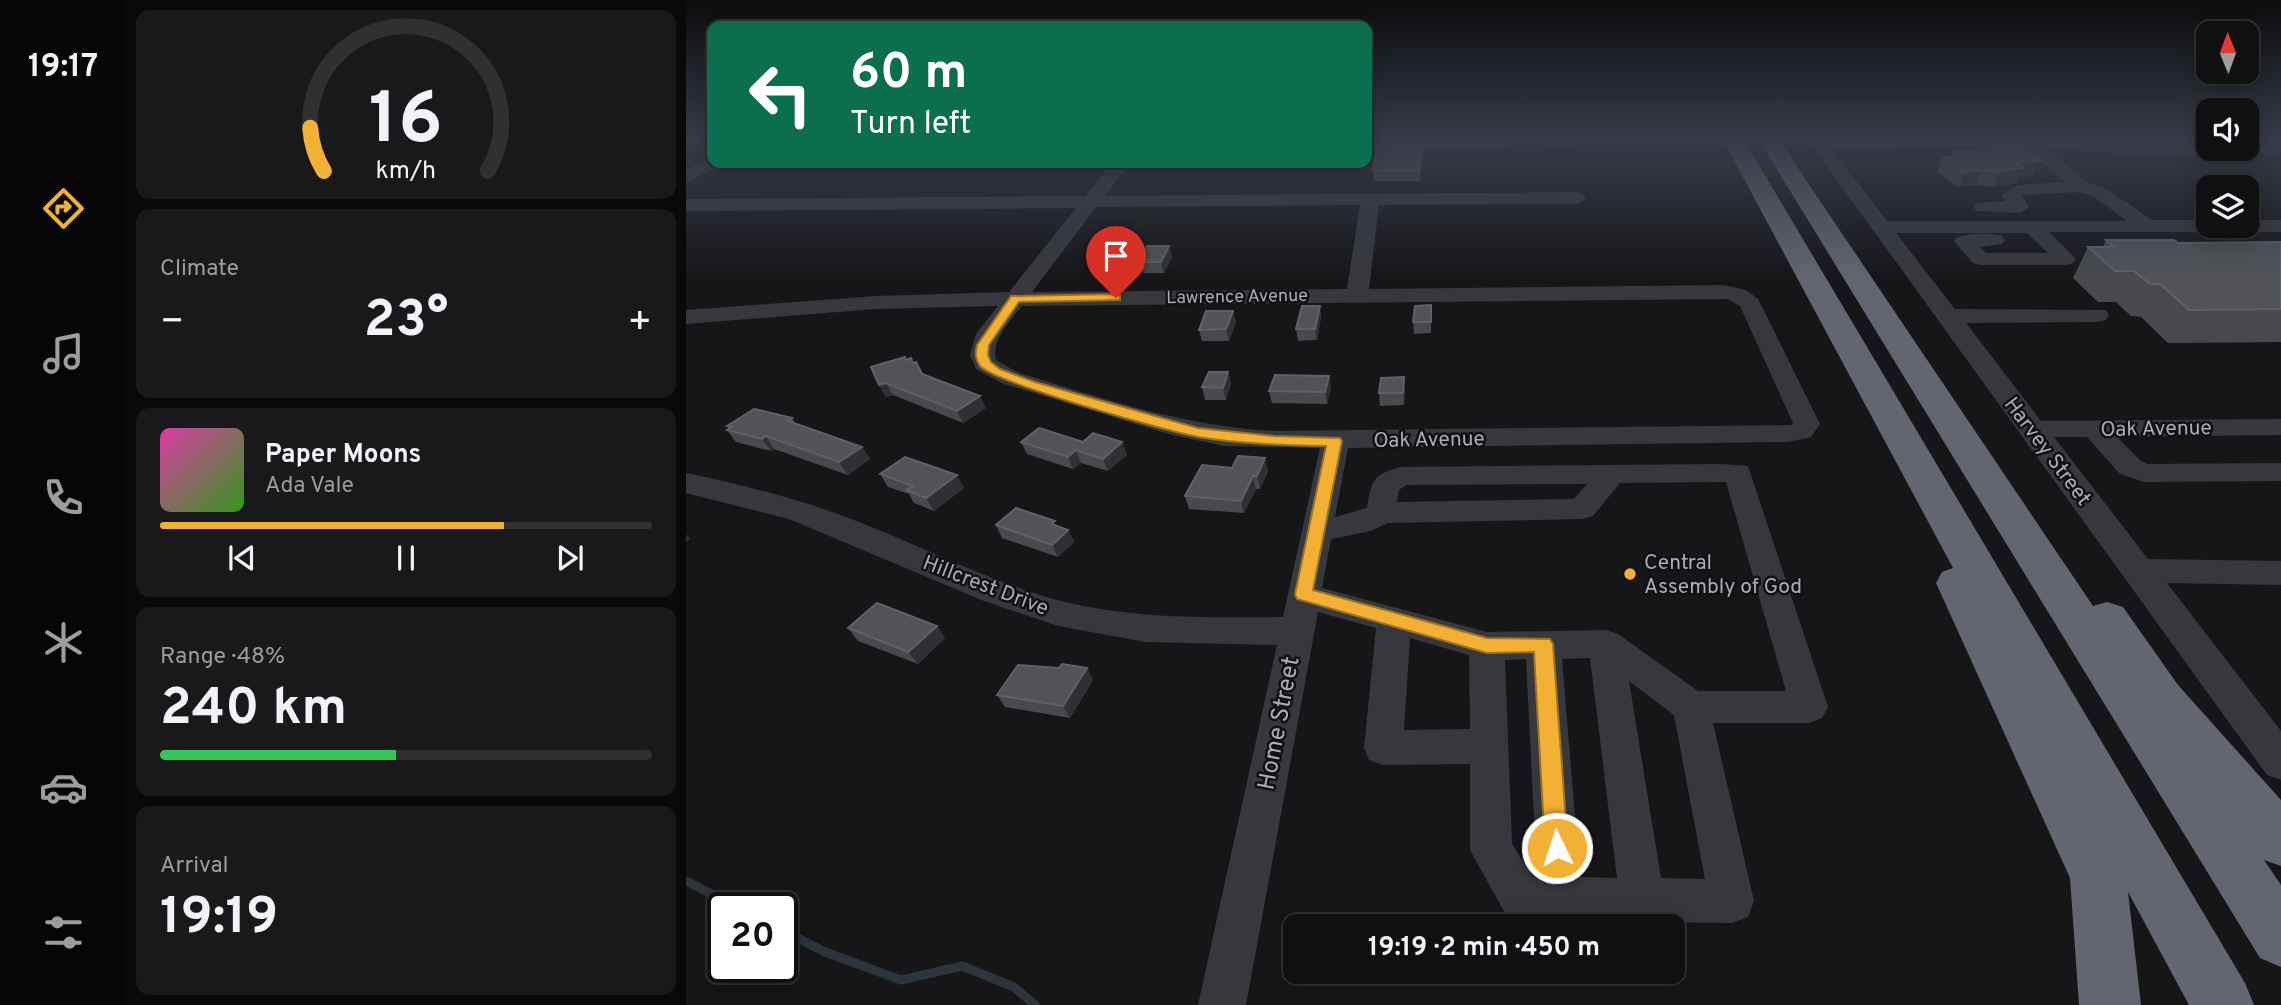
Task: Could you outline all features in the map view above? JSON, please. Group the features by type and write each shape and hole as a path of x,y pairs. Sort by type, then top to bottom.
{"highway":[{"path":"1760,187 2223,1005"},
{"path":"1799,187 2281,937"},
{"path":"1818,290 1849,369 1925,513 2098,876 2110,1005"},
{"path":"1873,302 1968,413 2161,699 2281,840"}],"street":[{"path":"1015,299 1102,187"},
{"name":"Harvey Street","path":"1852,187 2138,571 2274,743"},
{"path":"2020,207 1972,209 2022,239 1964,241 1980,259 2066,259 2039,219 2020,207 2010,195 2018,190 2066,187"},
{"path":"2083,187 2099,192 2191,248"},
{"path":"686,205 1578,198"},
{"path":"1357,295 1370,199"},
{"path":"2084,207 2122,207"},
{"path":"1882,227 1999,226 2039,219 2196,227"},
{"path":"2259,226 2281,226"},
{"path":"2259,228 2281,244"},
{"path":"2229,238 2239,245"},
{"name":"Lawrence Avenue","path":"686,317 874,303 1015,299 1724,292 1745,299 1805,415 1807,424 1801,431"},
{"name":"Oak Avenue","path":"1015,299 983,345 985,364 995,371 1030,385 1197,433 1274,440 1335,441 1789,434 1801,431"},
{"path":"1948,316 2098,315"},
{"name":"Oak Avenue","path":"2032,429 2274,433"},
{"path":"2095,429 2130,467 2144,473 2281,472"},
{"path":"1709,435 1721,473"},
{"path":"1605,436 1612,474"},
{"name":"Home Street","path":"1222,1005 1335,441"},
{"path":"1303,594 1487,646 1606,644 1691,707 1810,707 1738,473 1401,476 1385,485 1381,513 1371,520 1317,531"},
{"name":"Hillcrest Drive","path":"686,483 738,494 814,516 1058,612 1110,624 1166,630 1296,631"},
{"path":"2138,571 2281,573"},
{"path":"1394,619 1383,748 1489,746"},
{"path":"1543,644 1560,899"},
{"path":"1606,644 1642,899"},
{"path":"1487,646 1491,850 1522,899 1732,901 1691,707"}],"building":[{"path":"2106,240 2174,240 2178,243 2281,242 2281,309 2189,310 2160,284 2150,284 2134,271 2115,271 2088,247 2114,247"},
{"path":"1147,246 1169,246 1161,262 1139,262"},
{"path":"1431,305 1431,322 1413,322 1415,306"},
{"path":"1302,306 1320,306 1315,329 1296,329"},
{"path":"1206,311 1233,311 1226,329 1199,330"},
{"path":"905,357 906,360 911,358 913,363 916,362 922,374 980,396 957,411 886,383 879,385 871,367"},
{"path":"1209,372 1228,372 1223,388 1202,387"},
{"path":"1275,375 1329,376 1325,392 1269,391"},
{"path":"1404,377 1403,393 1379,393 1381,378"},
{"path":"754,409 792,418 788,421 862,447 839,462 766,436 762,439 727,430 732,427 727,426"},
{"path":"1039,428 1083,442 1093,433 1122,442 1103,459 1076,450 1068,457 1021,442"},
{"path":"1238,456 1265,458 1241,501 1185,496 1202,465 1232,468"},
{"path":"905,457 957,475 926,498 906,490 913,486 880,474"},
{"path":"1016,508 1055,521 1052,524 1068,530 1052,545 996,525"},
{"path":"877,603 937,626 908,652 848,628"},
{"path":"1062,664 1087,668 1063,706 997,695 1018,665 1059,668"}],"waterway":[{"path":"686,881 708,892"},
{"path":"798,938 825,952 901,980 962,966 1014,987 1035,1005"}],"place":[{"name":"Central Assembly of God","path":"1630,574"}],"route":[{"path":"1116,298 1015,299 988,334 982,355 985,364 1010,378 1030,385 1197,433 1274,440 1335,441 1303,594 1487,646 1543,644 1557,848"}]}
